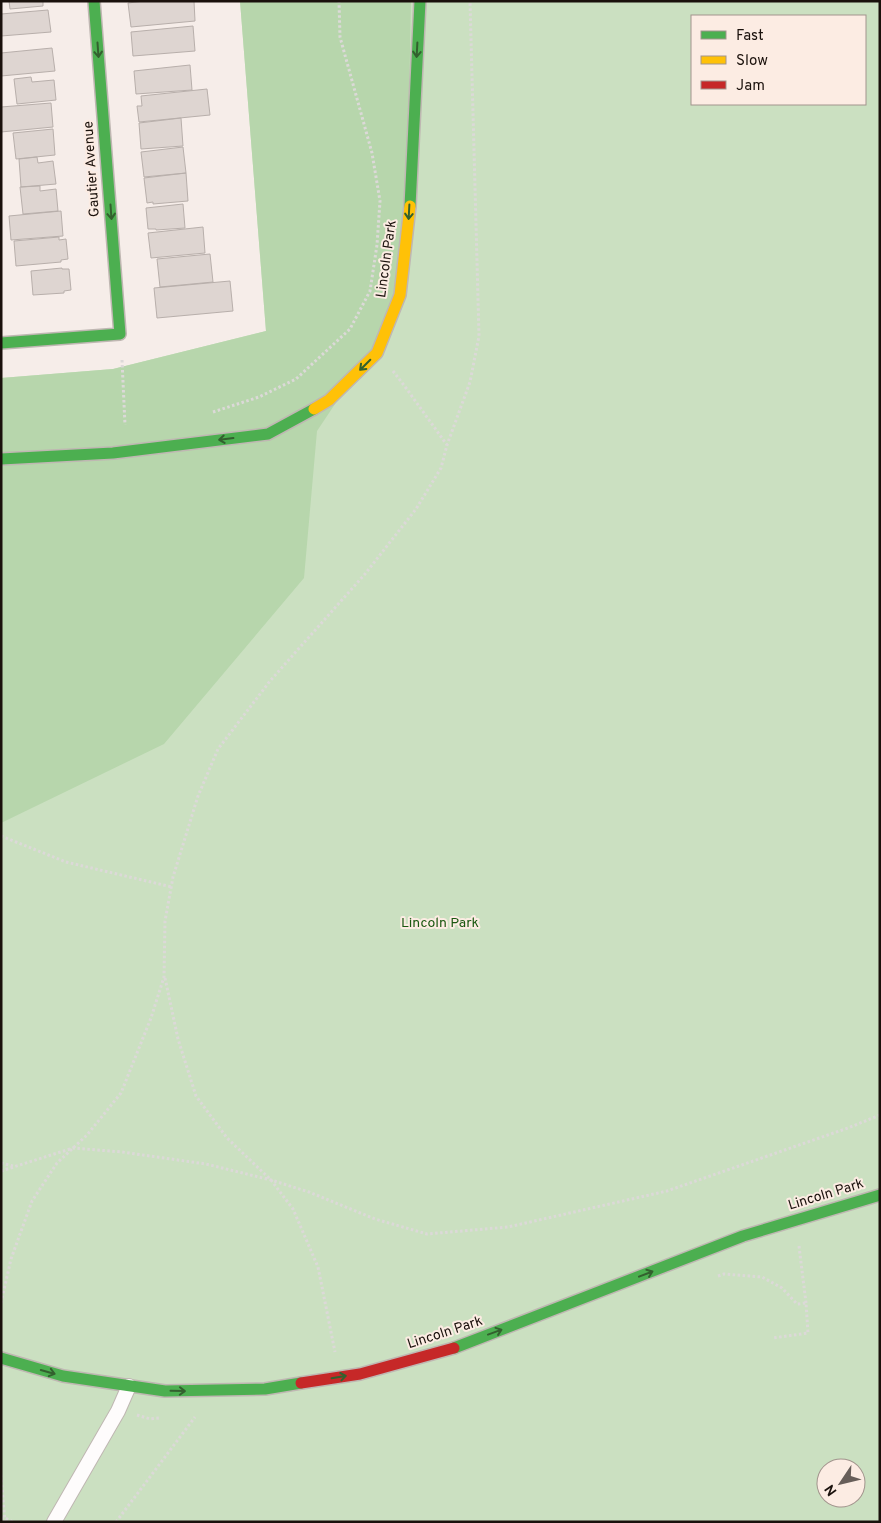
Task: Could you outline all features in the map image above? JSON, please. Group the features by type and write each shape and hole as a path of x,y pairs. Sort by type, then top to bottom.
{"street":[{"name":"Gautier Avenue","path":"94,1 120,334"},
{"name":"Lincoln Park","path":"1,460 113,453 268,434 329,400 376,352 400,295 409,220 420,1"},
{"path":"1,342 120,334"},
{"name":"Lincoln Park","path":"1,1358 63,1376 165,1391 265,1389 360,1374 448,1350 743,1236 863,1198 880,1195"}],"lane":[{"path":"54,1522 118,1411 129,1386"}],"path":[{"path":"209,413 218,412 260,397 296,379 350,329 370,291 377,245 380,201 372,152 340,37 340,1"},
{"path":"340,1376 318,1267 293,1209 271,1180 227,1138 196,1096 178,1039 164,977 165,921 172,887 198,796 218,748 270,681 365,574 416,509 441,468 447,445 470,382 479,336 470,1"},
{"path":"350,329 376,352 406,388 447,445"},
{"path":"120,334 125,425 134,423"},
{"path":"1,836 66,862 172,887"},
{"path":"1,1303 11,1259 32,1201 57,1163 86,1135 121,1093 151,1018 164,977"},
{"path":"1,1171 73,1148 122,1152 206,1164 271,1180 308,1192 375,1219 427,1234 508,1227 667,1192 880,1115"},
{"path":"1,1163 14,1167"},
{"path":"799,1245 806,1303"},
{"path":"116,1522 197,1415"},
{"path":"1,1475 4,1519 13,1522"}],"green space":[{"name":"Lincoln Park","path":"240,1 880,1 880,1522 1,1522 1,378 113,369 266,331"},
{"path":"240,1 411,1 405,299 317,431 304,578 164,744 1,823 1,378 113,369 266,331"}],"building":[{"path":"9,1 43,1 43,6 10,9"},
{"path":"144,1 194,1 195,21 131,27 128,3"},
{"path":"48,10 51,32 1,36 1,14"},
{"path":"193,26 195,51 133,56 131,32"},
{"path":"52,48 55,71 1,76 1,53"},
{"path":"190,65 192,90 136,94 134,71"},
{"path":"31,77 32,82 54,80 56,100 17,104 14,79"},
{"path":"207,89 210,115 139,122 137,106 142,106 141,96"},
{"path":"51,103 53,127 1,132 1,107"},
{"path":"181,118 183,146 141,149 139,123"},
{"path":"53,129 55,155 16,159 13,133"},
{"path":"183,147 186,173 144,177 141,152"},
{"path":"37,157 38,163 53,161 56,184 21,187 19,159"},
{"path":"186,173 188,201 147,203 144,178"},
{"path":"40,186 40,191 56,189 58,211 23,214 20,187"},
{"path":"183,204 185,228 148,229 146,208"},
{"path":"61,211 63,236 11,240 9,216"},
{"path":"203,227 205,253 151,258 148,233"},
{"path":"59,237 59,240 66,239 68,259 61,260 61,262 16,266 14,241"},
{"path":"210,254 213,282 160,287 157,259"},
{"path":"69,269 71,290 64,291 64,293 33,295 31,271"},
{"path":"230,281 233,311 157,318 154,288"}],"traffic: fast":[{"path":"1,343 120,334 94,1"},
{"path":"410,206 420,1"},
{"path":"1,459 113,453 268,434 314,409"},
{"path":"454,1348 743,1236 880,1195"},
{"path":"1,1358 63,1376 165,1391 265,1389 301,1383"}],"traffic: slow":[{"path":"314,409 329,400 377,353 400,295 410,206"}],"traffic: jam":[{"path":"301,1383 360,1374 454,1348"}]}
